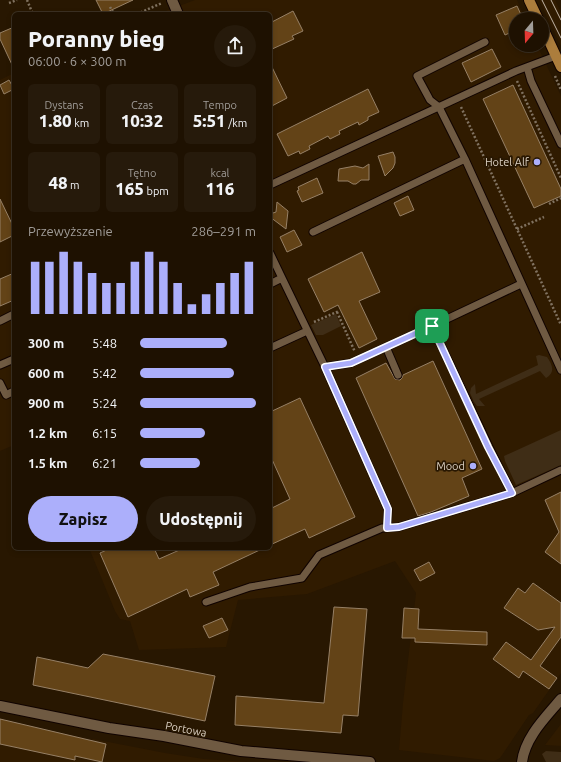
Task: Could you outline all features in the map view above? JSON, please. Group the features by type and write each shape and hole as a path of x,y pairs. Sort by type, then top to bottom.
{"main road":[{"path":"530,0 535,12"},
{"path":"549,41 561,67"}],"street":[{"path":"168,1 176,12"},
{"path":"522,762 524,753 537,728 561,699"},
{"name":"Portowa","path":"0,706 109,728 164,736 220,748 370,762"}],"lane":[{"path":"484,42 417,76 430,100 439,107 465,159 561,370"},
{"path":"272,184 527,67 556,56"},
{"path":"527,67 531,81 561,144"},
{"path":"313,232 465,159"},
{"path":"272,257 325,367 388,509 387,528"},
{"path":"272,283 282,278"},
{"path":"325,367 351,363 521,284"},
{"path":"0,321 12,315"},
{"path":"432,326 488,447 512,493"},
{"path":"272,347 307,331"},
{"path":"386,347 398,375"},
{"path":"0,365 12,360"},
{"path":"0,383 6,395 12,392"},
{"path":"206,602 250,586 302,578 318,555 382,528 399,527 512,493 561,470"}],"path":[{"path":"9,3 17,0"},
{"path":"27,0 32,12"},
{"path":"142,12 168,1"},
{"path":"110,7 113,12"},
{"path":"522,78 516,81 561,178"},
{"path":"461,106 561,325"},
{"path":"549,204 561,198"},
{"path":"517,229 544,217"},
{"path":"307,331 311,324 338,311 356,354 360,359"}],"shaded area":[{"path":"195,0 517,0 522,12 509,12 509,52 540,52 561,96 561,673 533,713 529,715 500,758 494,761 399,750 416,593 395,561 307,594 238,600 226,647 139,650 130,621 120,619 115,611 90,550 272,550 272,12 163,12"},
{"path":"539,0 555,0 561,13 561,46 549,21 549,12 545,12"},
{"path":"12,74 12,446 0,451 0,80"},
{"path":"336,314 341,326 323,335 316,335 311,325"},
{"path":"539,355 547,357 550,362 552,371 549,376 546,378 540,371 479,399 485,406 477,406 470,393 471,388 475,384 476,394 538,365 536,356"},
{"path":"561,430 561,465 516,485 504,456"},
{"path":"0,719 92,740 165,753 204,759 247,762 0,762"},
{"path":"561,724 561,746 545,745"},
{"path":"546,751 561,752 561,762 546,762 542,754"}],"building":[{"path":"96,0 133,0 107,12 102,12"},
{"path":"517,6 520,12 509,12 509,33 505,35 496,15"},
{"path":"293,11 303,31 292,36 294,39 272,49 272,22"},
{"path":"12,28 12,65 0,39 0,33"},
{"path":"492,49 501,67 471,82 462,63"},
{"path":"272,67 287,98 272,106"},
{"path":"9,80 12,85 12,90 4,94 0,85"},
{"path":"513,85 561,189 561,196 534,208 483,99"},
{"path":"368,89 379,112 368,117 368,120 359,125 358,122 339,131 340,134 330,139 328,136 309,146 310,149 300,154 299,151 288,156 277,134"},
{"path":"393,152 395,163 393,168 385,176 378,156"},
{"path":"369,164 369,180 361,180 356,184 348,181 338,181 339,169 355,166 363,168"},
{"path":"317,178 323,193 302,202 297,191 299,190 298,187"},
{"path":"408,196 414,210 400,216 394,203"},
{"path":"0,199 12,224 12,236 0,242"},
{"path":"277,202 288,211 286,229 272,218 272,213 276,212"},
{"path":"294,230 302,245 287,252 280,237"},
{"path":"362,252 380,292 359,301 377,339 359,348 338,305 324,312 308,279"},
{"path":"12,274 12,301 0,306 0,279"},
{"path":"433,361 482,469 462,478 469,496 418,516 356,378 386,363 395,379 400,380 403,375"},
{"path":"300,398 355,517 309,538 305,529 272,544 272,508 290,499 272,459 272,411"},
{"path":"561,492 561,564 545,552 559,532 545,500"},
{"path":"107,550 155,550 159,559 179,550 260,550 213,572 219,585 190,597 187,589 128,617 100,553"},
{"path":"429,562 435,573 420,581 414,570"},
{"path":"533,583 561,603 561,637 540,666 557,678 549,689 523,671 519,678 493,659 506,642 531,660 555,627 538,630 504,608 518,588 525,593"},
{"path":"334,607 367,609 358,716 343,715 341,733 235,725 236,696 324,703"},
{"path":"404,608 419,609 418,629 487,632 487,645 415,642 415,638 402,638"},
{"path":"222,618 228,630 209,638 203,626"},
{"path":"103,654 215,676 205,721 33,685 37,657 88,668"},
{"path":"0,719 106,744 102,762 75,756 75,760 0,744"}],"tram line":[{"path":"542,0 561,38"},
{"path":"551,0 561,20"}],"place":[{"name":"Hotel Alf","path":"537,162"},
{"name":"Mood","path":"473,466"}],"route":[{"path":"432,326 488,447 512,493 399,527 387,528 388,509 325,367 351,363 432,326"}]}
